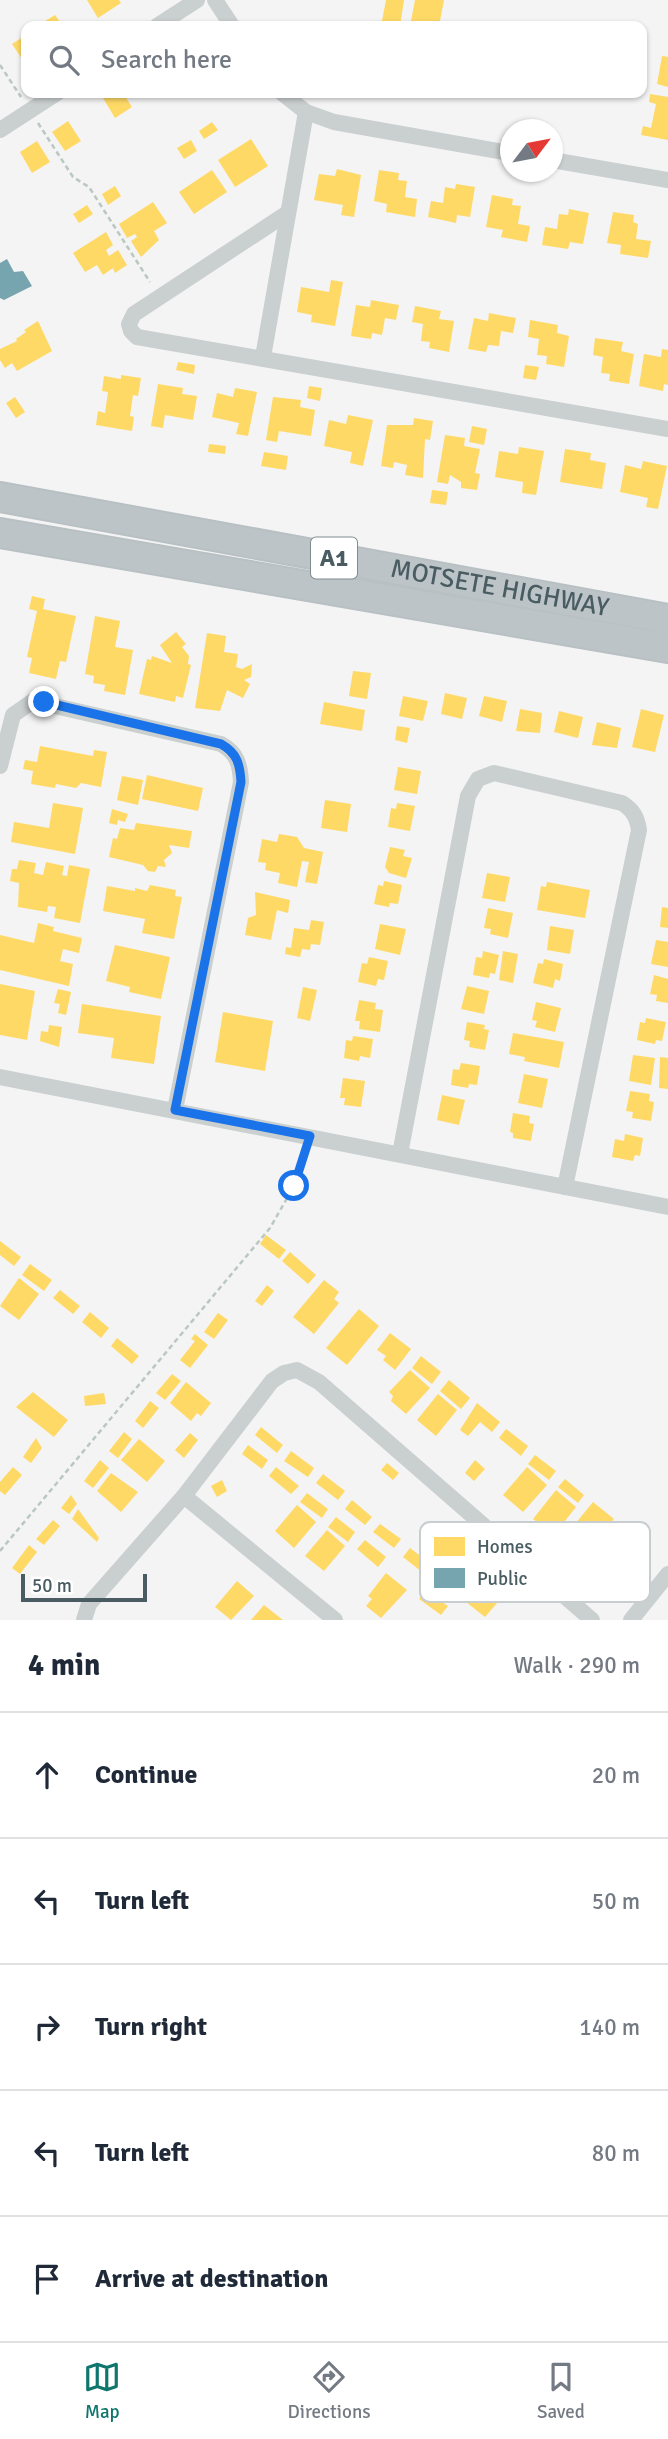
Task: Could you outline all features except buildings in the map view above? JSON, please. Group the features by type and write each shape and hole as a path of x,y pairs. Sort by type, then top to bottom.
{"highway":[{"name":"MOTSETE HIGHWAY","path":"0,497 668,618"},
{"name":"MOTSETE HIGHWAY","path":"0,533 668,648"}],"street":[{"path":"165,21 197,0"},
{"path":"215,0 229,21"},
{"path":"0,130 50,98"},
{"path":"288,98 306,112 334,122 500,151"},
{"path":"263,357 306,112"},
{"path":"563,162 668,180"},
{"path":"286,214 159,297 130,320 131,331 137,337 668,429"},
{"path":"0,766 13,715 33,701 221,744 230,749 238,760 241,782 175,1110"},
{"path":"400,1154 468,796 478,779 494,773 622,803 635,814 638,822 636,843 565,1187"},
{"path":"0,1077 668,1207"},
{"path":"84,1620 89,1604 184,1496 272,1381 284,1373 297,1370 319,1382 480,1522"},
{"path":"184,1496 335,1620"},
{"path":"650,1596 668,1574"},
{"path":"571,1602 592,1620"},
{"path":"631,1620 645,1602"}],"path":[{"path":"0,65 21,97"},
{"path":"22,98 73,177 89,187 159,297"},
{"path":"0,1551 270,1228 294,1186 310,1136"}],"route":[{"path":"44,702 221,744 230,749 238,760 241,782 175,1110 310,1136 294,1186"}]}
